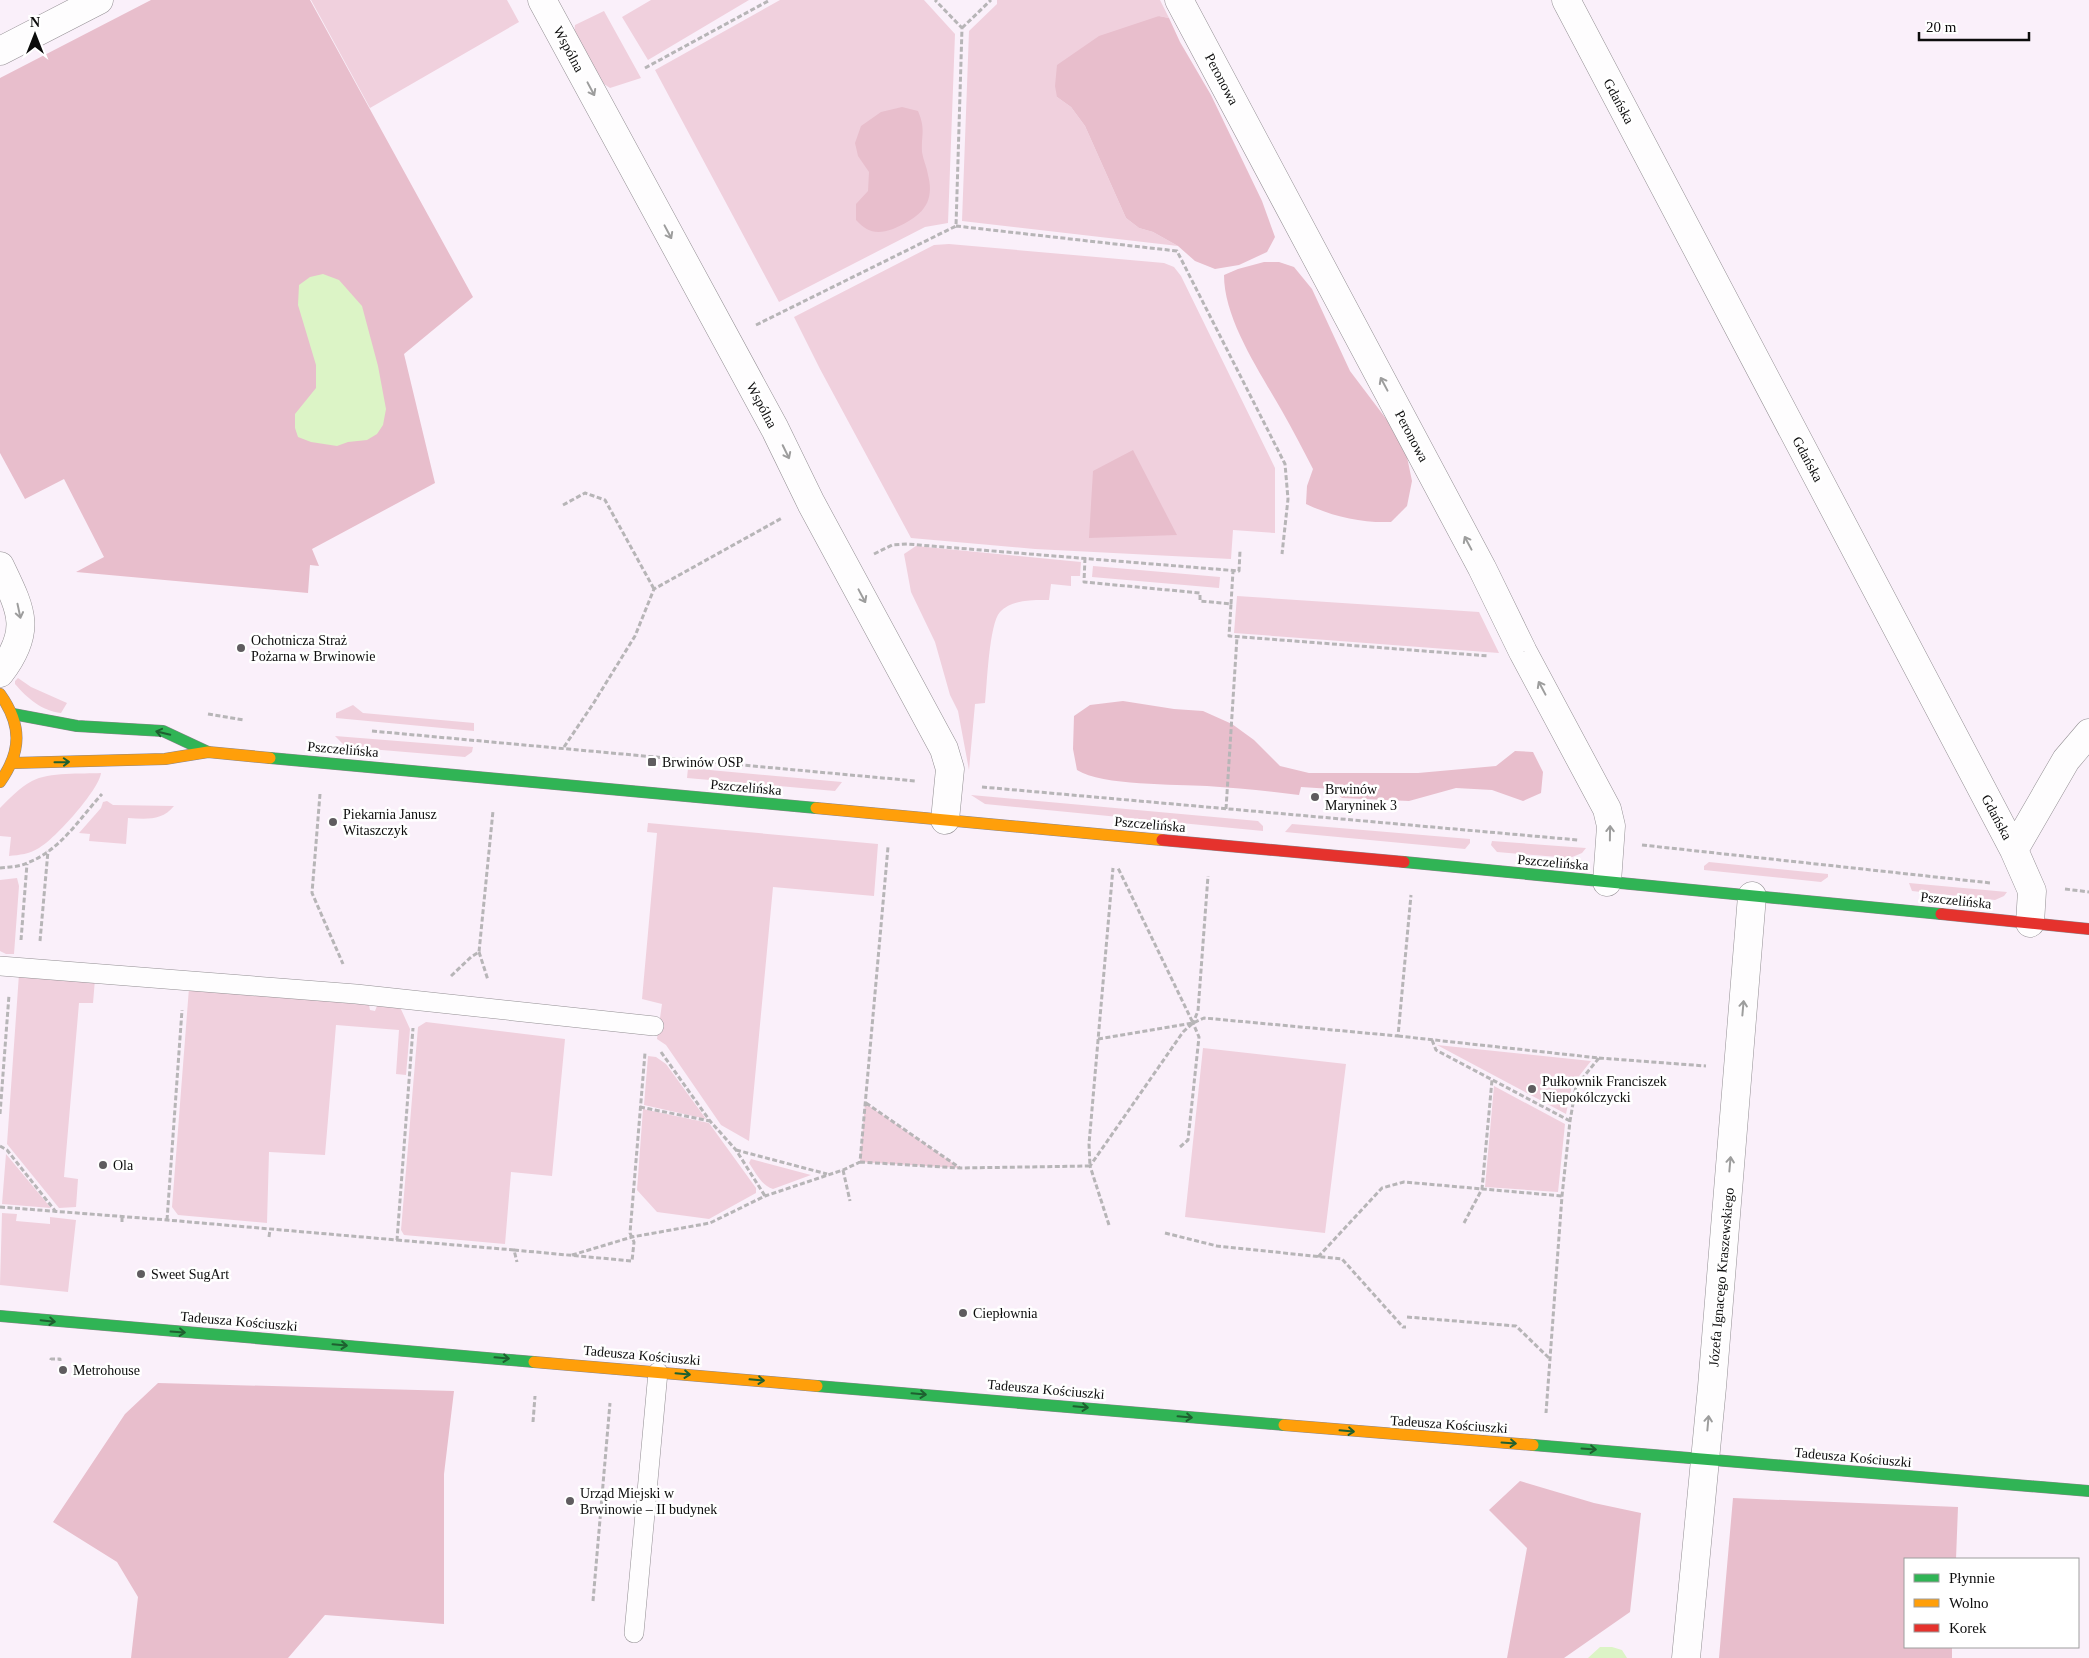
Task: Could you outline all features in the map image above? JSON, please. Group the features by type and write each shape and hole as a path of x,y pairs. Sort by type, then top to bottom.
{"main road":[{"path":"0,694 13,714 18,738 13,763 0,782"},
{"name":"Pszczelińska","path":"13,714 77,726 163,731 208,752"},
{"name":"Pszczelińska","path":"13,763 165,759 208,752 1607,882 2089,929"},
{"name":"Tadeusza Kościuszki","path":"0,1316 2089,1492"}],"street":[{"path":"0,51 99,0"},
{"name":"Wspólna","path":"542,0 775,429 811,503 944,749 950,769 945,820"},
{"name":"Peronowa","path":"1179,0 1472,550 1523,652 1607,809 1611,826 1607,882"},
{"name":"Gdańska","path":"1566,0 2014,850 2032,891 2030,923"},
{"path":"0,566 18,604 21,622 20,637 16,649 0,673"},
{"path":"2014,850 2066,760 2089,733"},
{"name":"Józefa Ignacego Kraszewskiego","path":"1686,1658 1705,1459 1752,896"}],"lane":[{"path":"8,966 356,994 654,1026"},
{"path":"634,1632 658,1372"}],"path":[{"path":"645,68 770,0"},
{"path":"935,0 962,28"},
{"path":"956,226 962,28 991,0"},
{"path":"727,340 956,226 1177,251 1286,464 1288,498 1282,554"},
{"path":"562,505 586,493 605,500 654,589"},
{"path":"564,748 635,636 654,589 811,503"},
{"path":"870,557 892,545 907,544 1239,571 1240,551"},
{"path":"1085,558 1084,582 1200,593 1200,601 1230,604"},
{"path":"1233,571 1229,636 1492,656"},
{"path":"1226,809 1237,637"},
{"path":"199,712 246,720"},
{"path":"367,731 922,781"},
{"path":"320,786 312,893 356,994"},
{"path":"975,786 1583,840"},
{"path":"0,868 27,864 48,852 67,835 106,790"},
{"path":"449,977 479,952 493,810"},
{"path":"860,1162 889,839"},
{"path":"1637,845 1999,884"},
{"path":"21,947 40,948 48,852"},
{"path":"1109,1225 1090,1166 1089,1144 1114,859"},
{"path":"0,1114 11,974 8,966 21,947 27,864"},
{"path":"1118,867 1198,1037 1188,1140 1180,1147"},
{"path":"1090,1166 1184,1032 1193,1023 1198,1011 1209,868"},
{"path":"1398,1036 1412,886"},
{"path":"2062,889 2089,892"},
{"path":"167,1220 184,979"},
{"path":"1098,1039 1193,1023 1204,1018 1432,1039 1599,1058 1716,1067"},
{"path":"397,1240 413,1025"},
{"path":"1432,1039 1436,1050 1570,1121"},
{"path":"0,1207 632,1261 634,1242 630,1232 646,1047"},
{"path":"658,1050 710,1121 736,1150 765,1196"},
{"path":"1546,1417 1562,1196 1570,1121 1576,1086 1599,1058"},
{"path":"1464,1223 1482,1189 1492,1080"},
{"path":"866,1103 960,1168"},
{"path":"640,1106 710,1121"},
{"path":"0,1146 7,1150 56,1212"},
{"path":"736,1150 829,1174"},
{"path":"572,1255 632,1237 710,1223 765,1196 860,1162 960,1168 1090,1166"},
{"path":"842,1170 850,1201"},
{"path":"1318,1257 1382,1188 1404,1182 1562,1196"},
{"path":"122,1216 122,1222"},
{"path":"269,1237 270,1230"},
{"path":"1165,1233 1217,1246 1342,1260 1402,1327 1406,1327"},
{"path":"514,1250 517,1262"},
{"path":"1407,1317 1516,1326 1550,1358"},
{"path":"51,1360 51,1358 56,1358 60,1359 60,1361"},
{"path":"533,1422 535,1396"},
{"path":"593,1601 610,1403"}],"shaded area":[{"path":"151,0 310,0 473,297 404,354 435,483 312,549 319,566 310,565 308,593 76,572 104,557 64,479 25,499 0,453 0,78"},
{"path":"311,0 507,0 519,22 370,108"},
{"path":"651,0 749,0 648,60 622,17"},
{"path":"780,0 924,0 955,34 948,223 925,227 779,302 655,70"},
{"path":"997,0 1160,0 1169,18 1159,16 1057,97 1071,107 1085,126 1126,218 1139,228 1153,232 1178,246 962,221 969,31 997,4"},
{"path":"604,11 641,78 610,88 604,84 574,34 575,25"},
{"path":"1159,16 1169,18 1180,42 1211,95 1262,201 1275,237 1267,252 1239,265 1215,269 1195,261 1178,246 1153,232 1139,228 1126,218 1085,126 1071,107 1057,97 1055,86 1057,65 1099,36"},
{"path":"902,107 918,111 923,128 922,152 930,186 927,203 917,215 893,229 882,232 868,230 856,220 856,204 868,191 869,172 858,156 855,143 861,126 881,112"},
{"path":"949,244 1164,263 1174,267 1181,276 1275,468 1275,533 1233,530 1231,559 1035,549 911,538 794,317 934,245"},
{"path":"1264,262 1279,262 1294,267 1312,289 1350,371 1387,420 1407,457 1412,481 1407,506 1391,522 1348,518 1306,504 1307,486 1313,469 1245,345 1230,310 1226,292 1224,275"},
{"path":"323,274 339,280 362,306 378,366 386,409 383,425 377,434 367,440 348,442 337,446 311,442 298,437 295,428 295,414 316,388 316,365 298,305 299,285 310,277"},
{"path":"1133,450 1177,535 1089,538 1093,471"},
{"path":"916,546 1081,562 1080,576 1071,576 1071,586 1051,584 1049,600 1017,602 1000,612 996,619 991,641 985,703 975,704 969,770 958,711 950,695 935,642 911,592 904,554"},
{"path":"1093,566 1220,577 1219,588 1092,577"},
{"path":"1237,596 1479,612 1499,653 1234,633"},
{"path":"18,678 31,687 67,703 61,713 47,710 30,699 15,684"},
{"path":"1123,701 1174,709 1203,711 1232,724 1254,740 1280,766 1309,773 1418,773 1496,766 1515,751 1533,752 1543,772 1541,793 1523,801 1492,790 1456,788 1409,801 1342,798 1332,789 1301,787 1299,795 1219,787 1121,782 1088,775 1077,770 1073,749 1074,716 1090,705"},
{"path":"353,705 363,713 474,723 474,731 336,718 336,713"},
{"path":"335,736 473,747 472,752 465,757 346,747"},
{"path":"688,768 842,782 835,791 687,778"},
{"path":"101,773 93,791 85,802 55,835 35,850 9,856 11,837 0,836 0,808 15,793 32,781 47,776"},
{"path":"971,795 1258,821 1263,826 1263,831 985,804"},
{"path":"107,801 113,805 174,806 159,817 147,819 128,818 126,844 89,841 90,834 79,833 101,808 103,802"},
{"path":"648,823 878,844 874,896 773,887 749,1141 721,1125 666,1045 657,1039 662,1004 642,999 657,833 647,832"},
{"path":"1292,824 1470,839 1470,843 1465,849 1285,832"},
{"path":"1492,841 1586,848 1582,853 1570,858 1497,852 1491,845"},
{"path":"1709,862 1828,874 1828,877 1821,882 1704,870 1704,866"},
{"path":"17,878 19,886 14,954 6,954 0,951 0,880"},
{"path":"1909,883 2007,892 2004,896 1995,900 1912,891"},
{"path":"19,974 95,979 93,1003 79,1003 64,1177 78,1179 76,1207 59,1208 7,1144"},
{"path":"189,988 369,1005 370,1010 375,1011 377,1006 400,1007 410,1029 406,1075 396,1074 399,1030 336,1025 325,1155 269,1152 267,1223 178,1215 172,1207"},
{"path":"426,1022 565,1039 552,1176 511,1172 505,1244 404,1235 401,1230 418,1027"},
{"path":"1437,1045 1591,1061 1572,1085 1566,1114"},
{"path":"1203,1048 1346,1064 1325,1233 1185,1217"},
{"path":"648,1056 656,1057 666,1064 706,1119 644,1105"},
{"path":"1494,1086 1565,1124 1558,1192 1485,1187"},
{"path":"865,1103 960,1168 860,1162"},
{"path":"643,1109 709,1123 756,1188 756,1193 709,1219 657,1212 637,1190"},
{"path":"6,1154 51,1208 2,1204"},
{"path":"751,1159 811,1175 773,1189 765,1185 759,1178 749,1163"},
{"path":"2,1213 17,1214 16,1221 50,1224 50,1217 76,1220 68,1292 0,1285"},
{"path":"158,1383 454,1391 444,1474 444,1624 325,1615 288,1658 131,1658 138,1597 117,1562 53,1522 125,1414"},
{"path":"1520,1481 1594,1503 1641,1513 1630,1612 1564,1658 1507,1658 1527,1548 1489,1510"},
{"path":"1733,1498 1958,1507 1956,1558 1904,1558 1904,1648 1952,1648 1952,1658 1719,1658"},
{"path":"1600,1647 1612,1647 1622,1650 1627,1658 1588,1658"}],"traffic: fast":[{"path":"13,714 77,726 163,731 208,752"},
{"path":"270,758 816,808"},
{"path":"1404,862 1941,914"},
{"path":"0,1316 534,1362"},
{"path":"817,1386 1284,1425"},
{"path":"1533,1445 2089,1491"}],"traffic: slow":[{"path":"0,694 12,716 16,738 12,760 0,782"},
{"path":"13,763 165,759 208,752 270,758"},
{"path":"816,808 1162,840"},
{"path":"534,1362 817,1386"},
{"path":"1284,1425 1533,1445"}],"traffic: jam":[{"path":"1162,840 1404,862"},
{"path":"1941,914 2089,929"}],"place":[{"name":"Ochotnicza Straż Pożarna w Brwinowie","path":"241,648"},
{"name":"Brwinów OSP","path":"652,762"},
{"name":"Brwinów Maryninek 3","path":"1315,797"},
{"name":"Piekarnia Janusz Witaszczyk","path":"333,822"},
{"name":"Pułkownik Franciszek Niepokólczycki","path":"1532,1089"},
{"name":"Ola","path":"103,1165"},
{"name":"Sweet SugArt","path":"141,1274"},
{"name":"Ciepłownia","path":"963,1313"},
{"name":"Metrohouse","path":"63,1370"},
{"name":"Urząd Miejski w Brwinowie – II budynek","path":"570,1501"}]}
